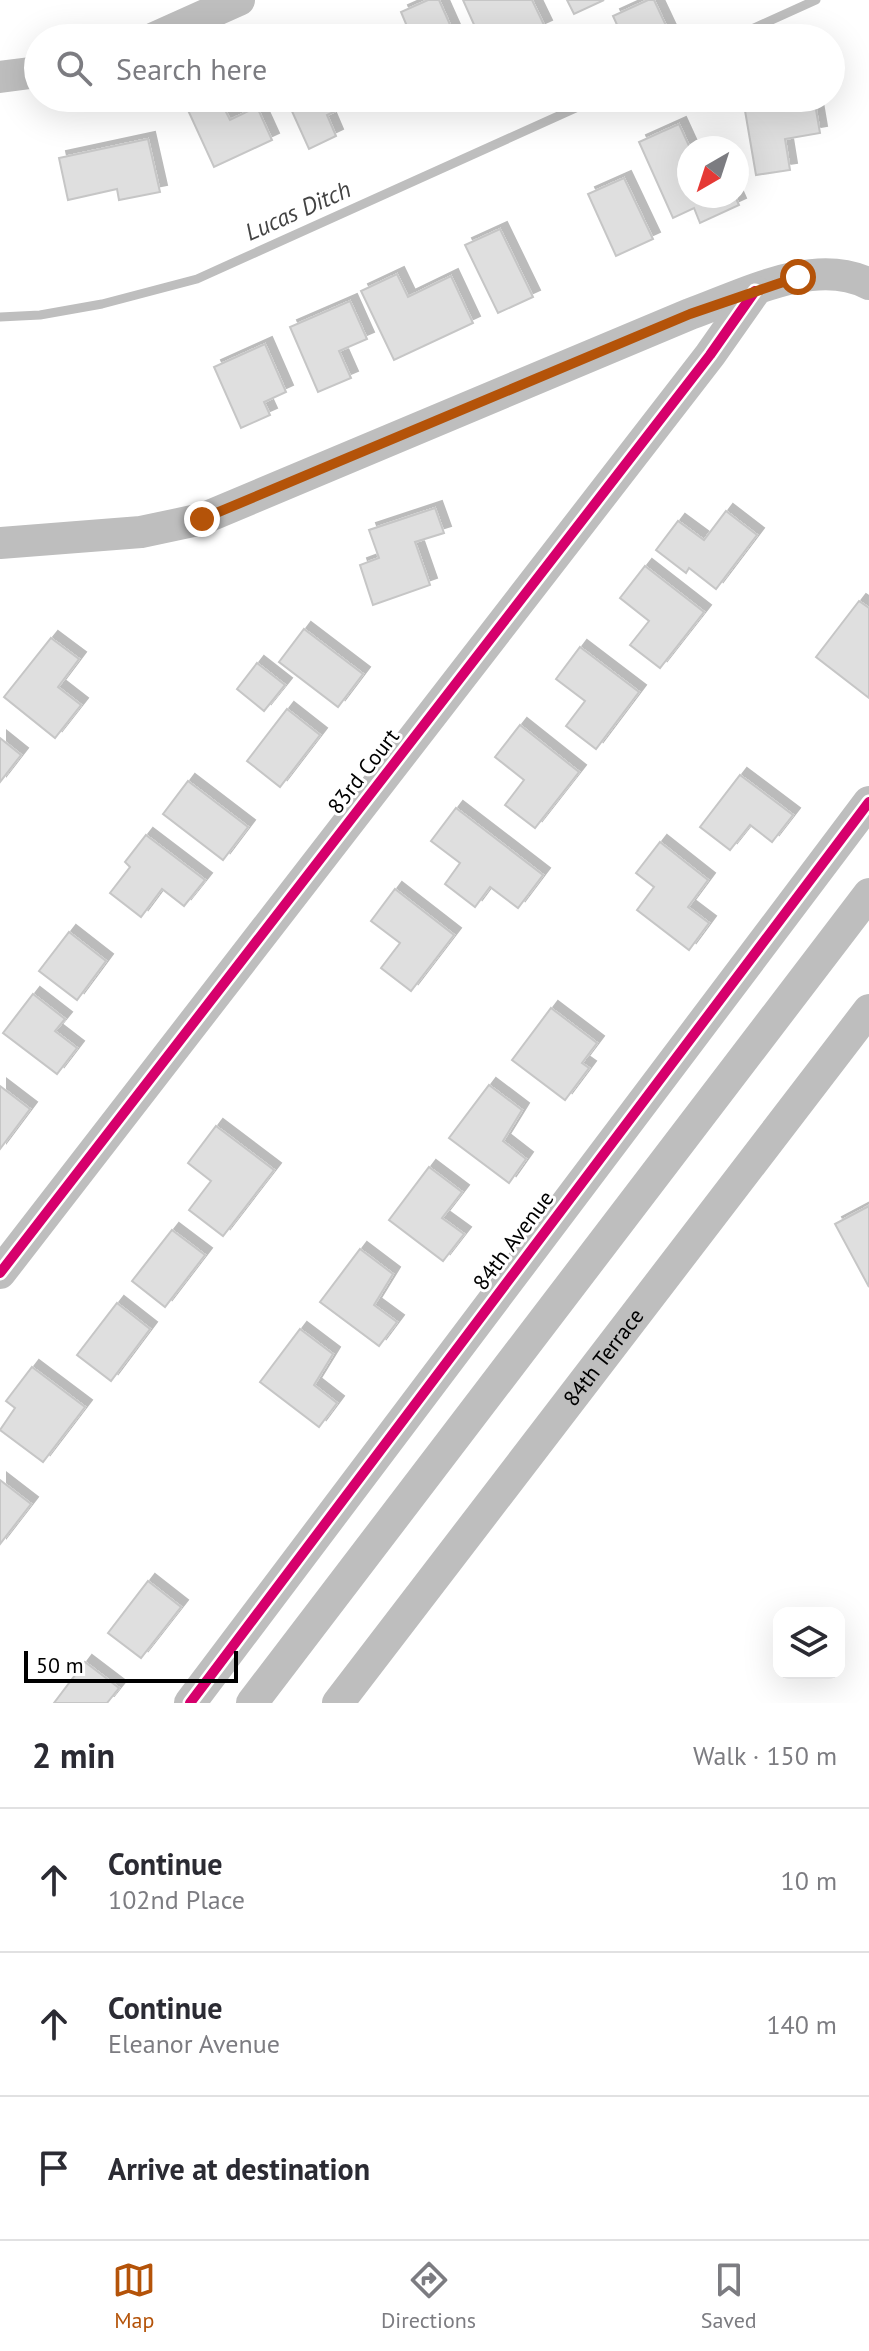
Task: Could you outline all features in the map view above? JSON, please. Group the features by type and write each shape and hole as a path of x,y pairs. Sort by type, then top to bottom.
{"street":[{"path":"185,24 239,0"},
{"path":"0,77 24,74"},
{"path":"0,543 141,532 202,519 690,314 755,291 798,277 849,274 869,284"},
{"name":"83rd Court","path":"0,1273 700,368 755,291"},
{"name":"84th Avenue","path":"190,1703 869,802"},
{"path":"252,1703 869,894"},
{"name":"84th Terrace","path":"338,1703 869,1010"}],"building":[{"path":"428,0 439,0 450,24 406,24 401,12"},
{"path":"463,0 532,0 544,24 474,24"},
{"path":"567,0 604,0 574,14"},
{"path":"654,0 665,24 617,24 613,16"},
{"path":"189,112 226,112 230,120 247,112 259,112 272,140 214,167"},
{"path":"292,112 334,112 327,115 336,136 309,149"},
{"path":"745,112 816,112 820,133 785,139 790,170 756,175"},
{"path":"679,124 684,136 677,136 677,208 694,208 673,218 639,142"},
{"path":"148,139 160,192 119,200 117,189 68,200 59,158"},
{"path":"624,178 653,239 616,256 588,194"},
{"path":"694,208 732,208 700,223"},
{"path":"500,229 533,297 498,313 465,245"},
{"path":"397,274 408,297 451,276 473,323 394,360 361,291"},
{"path":"350,301 367,339 339,351 351,378 318,392 290,327"},
{"path":"265,344 286,392 264,402 270,415 241,428 214,367"},
{"path":"435,508 444,533 415,542 430,585 373,605 360,565 379,558 369,530"},
{"path":"726,511 757,535 716,589 689,568 686,573 656,550 678,521 704,540"},
{"path":"645,566 704,612 660,668 630,645 649,621 620,598"},
{"path":"859,601 869,608 869,698 816,657"},
{"path":"304,629 363,674 338,707 279,662"},
{"path":"51,638 79,659 58,687 81,705 55,738 4,697"},
{"path":"580,647 639,692 596,749 566,726 585,701 556,679"},
{"path":"257,663 285,685 264,711 237,689"},
{"path":"287,709 320,735 280,787 247,761"},
{"path":"520,725 579,772 535,828 505,805 524,780 495,757"},
{"path":"0,738 21,755 0,782"},
{"path":"740,775 793,815 772,842 750,825 730,850 700,827"},
{"path":"188,781 248,827 223,860 163,814"},
{"path":"456,808 543,875 518,908 490,887 475,907 445,884 460,863 431,841"},
{"path":"146,835 205,880 184,906 162,889 141,917 110,893 130,867 125,862"},
{"path":"660,842 708,880 688,907 709,923 689,950 637,910 654,887 636,873"},
{"path":"395,889 454,935 411,991 381,968 400,943 371,921"},
{"path":"69,932 106,961 77,1000 39,971"},
{"path":"33,994 65,1019 55,1031 77,1048 57,1074 3,1033"},
{"path":"551,1008 597,1043 582,1063 589,1068 565,1100 512,1060"},
{"path":"489,1085 522,1110 503,1141 526,1159 509,1183 449,1138"},
{"path":"0,1086 30,1109 0,1149"},
{"path":"216,1126 274,1170 223,1236 189,1210 211,1181 188,1163"},
{"path":"429,1167 462,1192 442,1218 464,1234 443,1261 389,1220"},
{"path":"869,1206 869,1287 835,1224"},
{"path":"172,1230 205,1255 165,1307 132,1281"},
{"path":"360,1249 393,1274 374,1305 397,1322 379,1346 320,1302"},
{"path":"117,1303 150,1329 111,1381 77,1355"},
{"path":"300,1329 333,1354 314,1385 337,1403 319,1427 260,1382"},
{"path":"32,1367 85,1407 43,1462 0,1430 15,1408 6,1401"},
{"path":"0,1480 31,1504 0,1544"},
{"path":"148,1581 181,1607 141,1658 108,1633"},
{"path":"85,1662 119,1688 107,1703 54,1703"}],"waterway":[{"name":"Lucas Ditch","path":"763,24 816,0"},
{"name":"Lucas Ditch","path":"0,317 40,315 102,304 197,279 567,112"}],"cycle path":[{"path":"0,1273 710,355 755,291"},
{"path":"190,1703 869,802"}],"route":[{"path":"202,519 336,466 690,314 798,277"}]}
